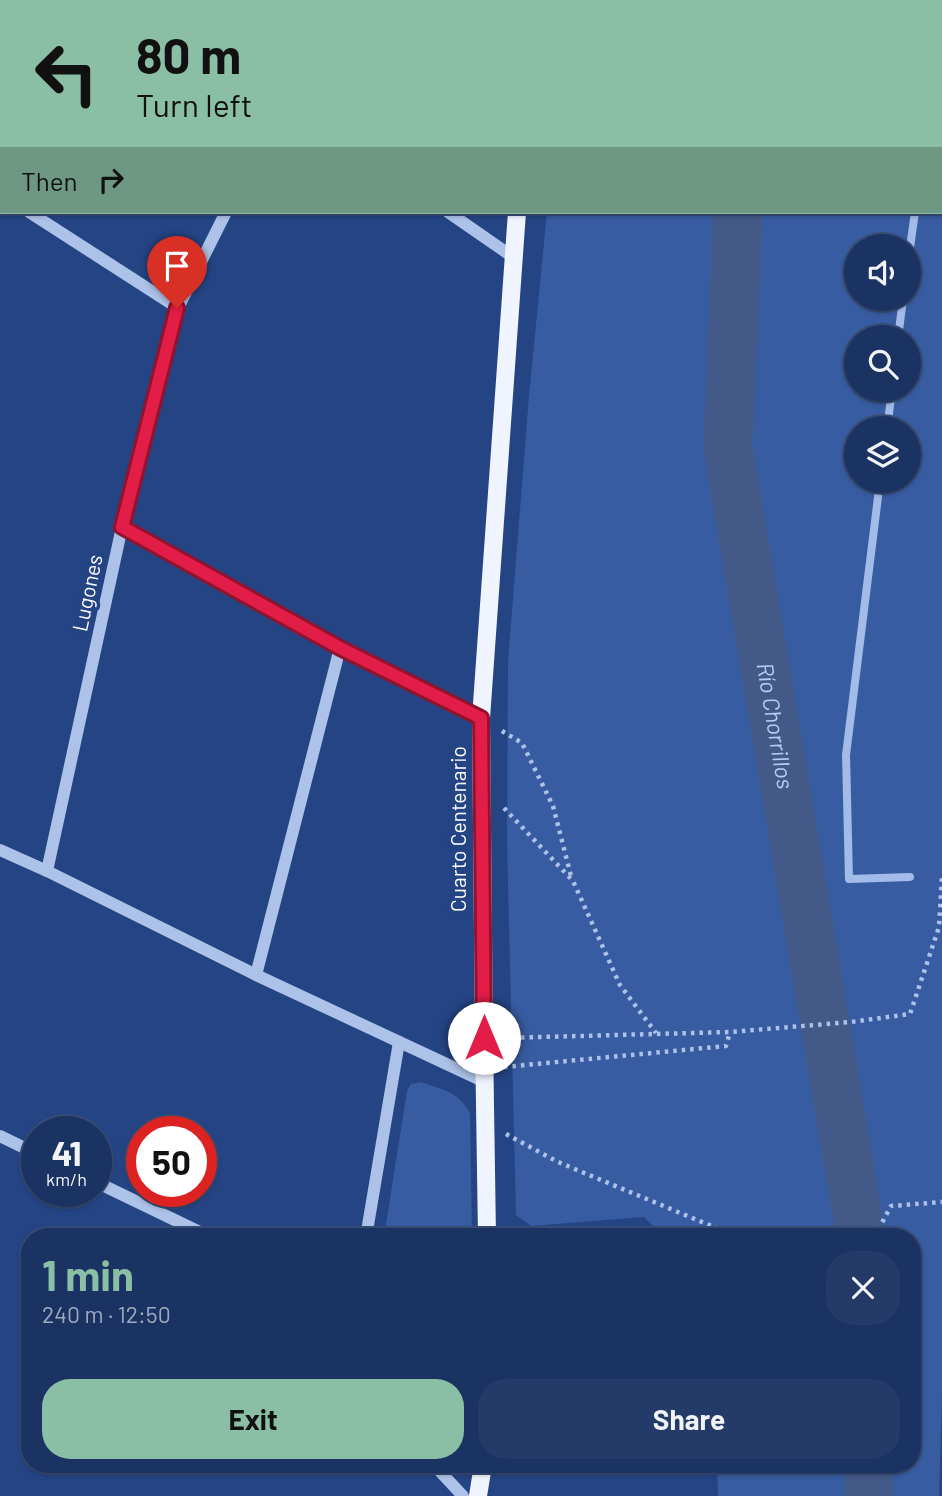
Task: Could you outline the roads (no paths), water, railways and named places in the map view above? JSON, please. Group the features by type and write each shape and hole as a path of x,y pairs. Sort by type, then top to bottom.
{"main road":[{"name":"Cuarto Centenario","path":"487,1228 481,718 516,214"},
{"path":"478,1496 482,1473"}],"street":[{"path":"32,214 177,308"},
{"name":"Lugones","path":"47,871 122,527 177,308 225,214"},
{"path":"451,214 513,257"},
{"path":"122,527 340,648 481,718"},
{"path":"256,975 340,648"},
{"path":"0,850 399,1042 484,1075"},
{"path":"368,1228 399,1042"},
{"path":"0,1136 21,1146"},
{"path":"112,1190 191,1228"},
{"path":"441,1473 463,1496"}],"waterway":[{"name":"Río Chorrillos","path":"738,214 728,447 859,1228"},
{"path":"912,234 915,214"},
{"path":"900,325 901,311"},
{"path":"889,416 890,402"},
{"path":"879,493 846,755 849,879 910,877"},
{"name":"Río Chorrillos","path":"869,1473 869,1496"}]}
